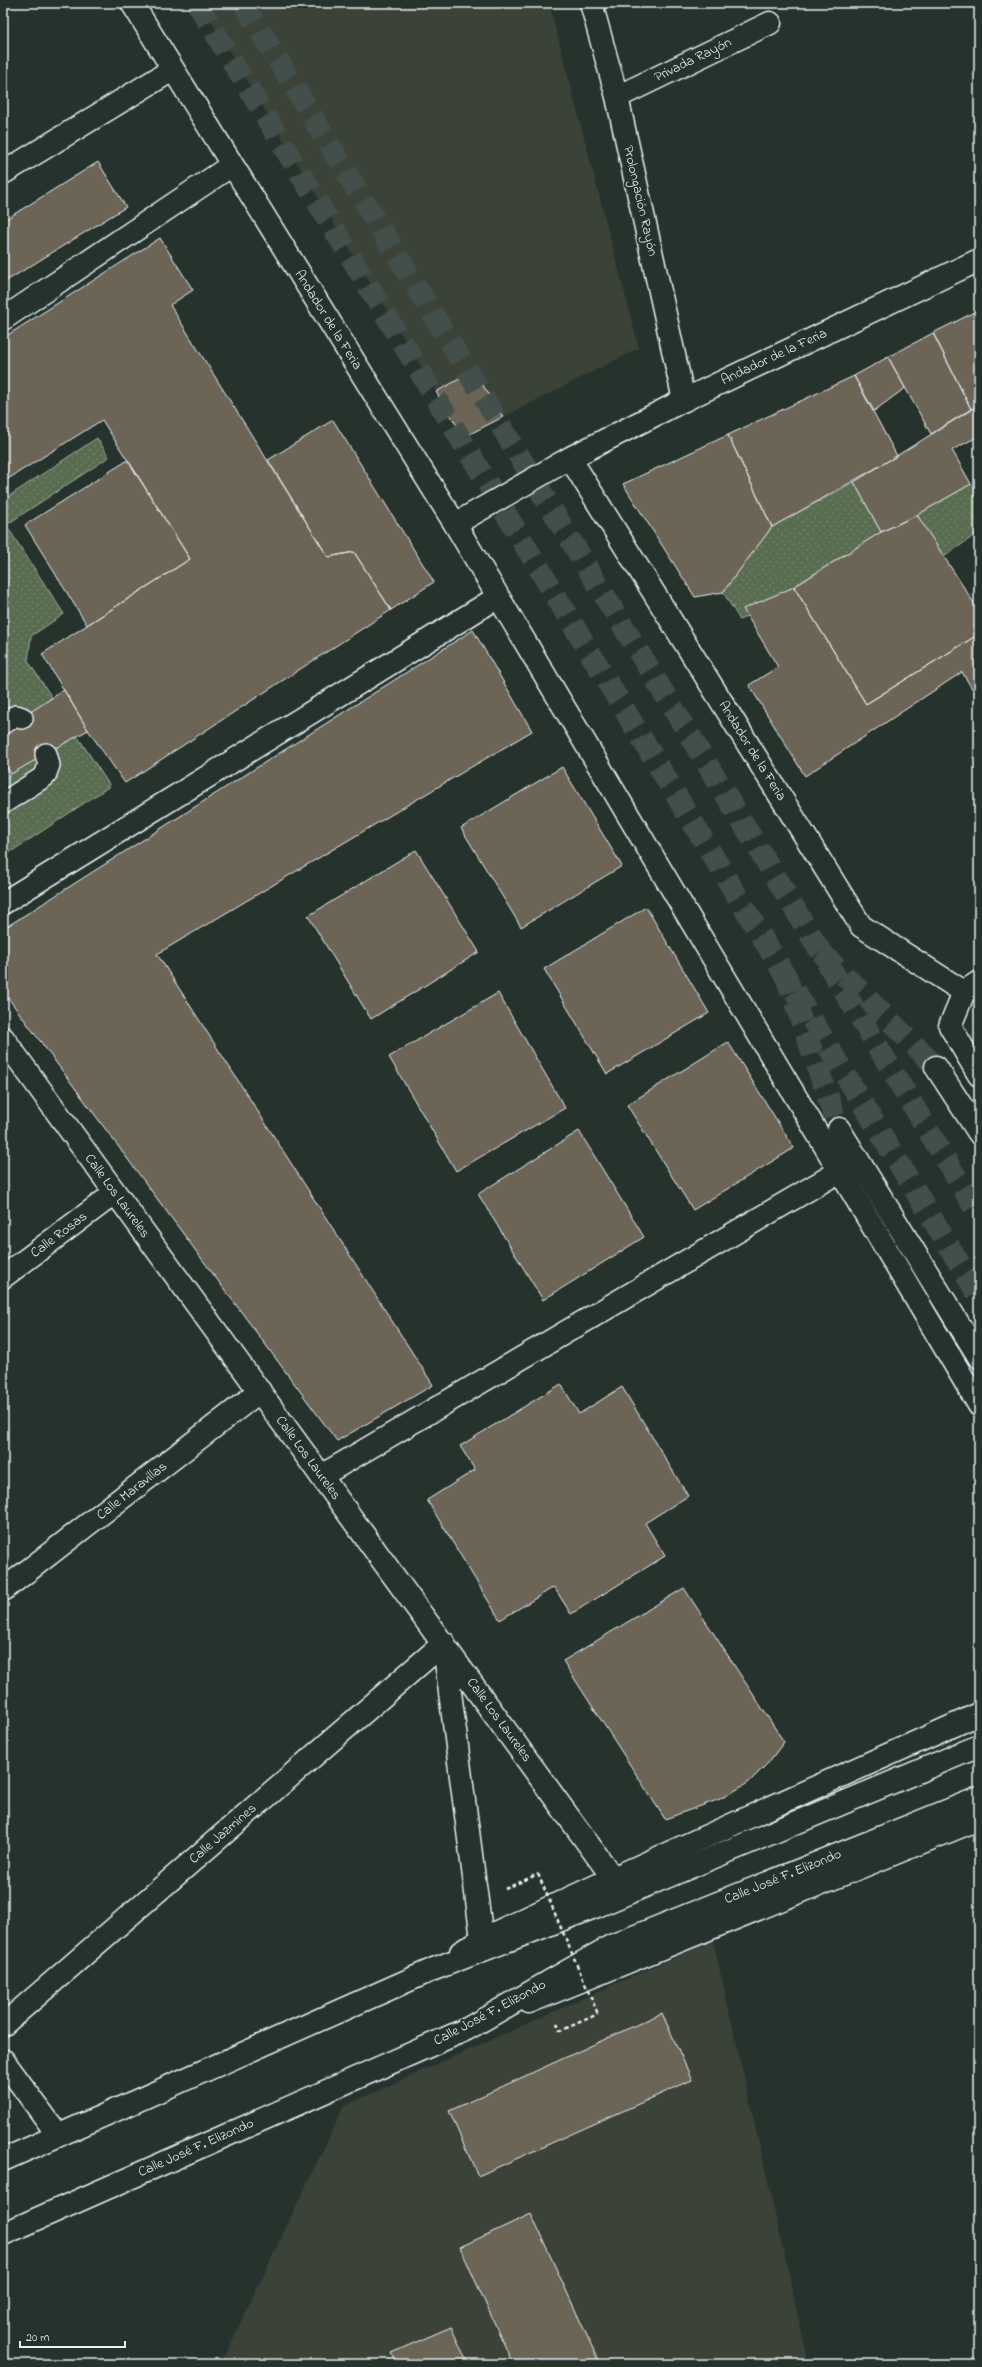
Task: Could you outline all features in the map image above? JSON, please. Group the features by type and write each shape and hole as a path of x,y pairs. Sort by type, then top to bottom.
{"street":[{"name":"Andador de la Feria","path":"132,3 172,70 455,524 570,458 684,400 979,260"},
{"name":"Prolongación Rayón","path":"591,3 617,97 684,400"},
{"name":"Privada Rayón","path":"617,97 770,23"},
{"path":"5,168 172,70"},
{"path":"3,319 232,165"},
{"name":"Andador de la Feria","path":"570,458 861,926 974,991"},
{"path":"455,524 979,1405"},
{"path":"3,903 498,597"},
{"path":"974,991 950,1026 979,1075"},
{"name":"Calle Los Laureles","path":"3,1038 115,1194 444,1642 613,1878"},
{"path":"936,1067 979,1133"},
{"path":"839,1129 979,1357"},
{"path":"321,1476 840,1170"},
{"name":"Calle Rosas","path":"3,1277 115,1194"},
{"name":"Calle Maravillas","path":"3,1590 260,1391"},
{"path":"444,1642 482,1939"},
{"name":"Calle Jazmines","path":"3,2025 444,1642"},
{"path":"434,1969 482,1939 613,1878 979,1714"},
{"path":"3,2160 434,1969 597,1906 979,1746"},
{"name":"Calle José F. Elizondo","path":"3,2234 467,2029 612,1946 979,1798"},
{"path":"467,2029 544,1995 979,1819"},
{"path":"3,2060 58,2135"}],"lane":[{"path":"3,803 45,776 49,765 46,754"}],"path":[{"path":"505,1896 502,1890 538,1874 598,2014"}],"shaded area":[{"path":"200,3 549,3 639,348 464,437"},
{"path":"713,1940 809,2364 221,2364 344,2106"}],"green space":[{"path":"97,438 109,457 6,525 64,614 31,636 28,661 110,786 3,857 3,500"},
{"path":"854,482 881,532 740,620 723,592 772,527"},
{"path":"971,484 979,496 979,532 944,557 917,515"}],"water":[{"path":"3,762 11,774 3,780"}],"building":[{"path":"98,162 126,207 3,283 3,221"},
{"path":"160,238 193,290 170,305 328,557 354,552 391,610 125,783 88,730 42,654 190,559 102,420 3,482 3,338"},
{"path":"979,310 979,405 971,409 933,333"},
{"path":"933,333 971,409 931,434 888,357"},
{"path":"888,357 905,388 874,411 854,376"},
{"path":"474,371 503,417 464,437 436,392"},
{"path":"854,376 897,456 772,527 728,435"},
{"path":"979,405 979,436 952,450 971,484 917,515 881,532 854,482"},
{"path":"333,420 434,582 391,610 354,552 328,557 268,460"},
{"path":"728,435 772,527 723,592 695,597 623,484"},
{"path":"128,460 190,559 87,625 25,525"},
{"path":"917,515 979,611 979,634 866,704 794,587 881,532"},
{"path":"794,587 866,704 979,634 979,700 962,672 805,776 749,685 778,667 743,609"},
{"path":"473,630 532,731 157,954 433,1385 337,1441 3,991 3,929"},
{"path":"64,690 88,730 11,774 3,761 3,730"},
{"path":"562,767 622,866 521,927 461,828"},
{"path":"416,850 479,952 371,1019 308,916"},
{"path":"646,907 709,1013 607,1074 544,969"},
{"path":"498,993 565,1108 456,1171 389,1057"},
{"path":"728,1042 794,1148 693,1210 627,1105"},
{"path":"579,1131 644,1237 543,1300 478,1194"},
{"path":"561,1384 579,1414 622,1387 688,1496 645,1523 665,1556 571,1614 554,1587 500,1620 427,1500 475,1470 460,1446"},
{"path":"684,1588 784,1742 768,1763 748,1783 720,1799 665,1819 563,1661"},
{"path":"662,2013 692,2080 478,2176 449,2111"},
{"path":"531,2214 600,2364 513,2364 460,2247"},
{"path":"451,2327 468,2364 396,2364 391,2353"}],"tunnel":[{"path":"197,3 979,1296"},
{"path":"243,3 740,818 979,1215"},
{"path":"821,952 936,1067"},
{"path":"784,971 839,1129"}]}
